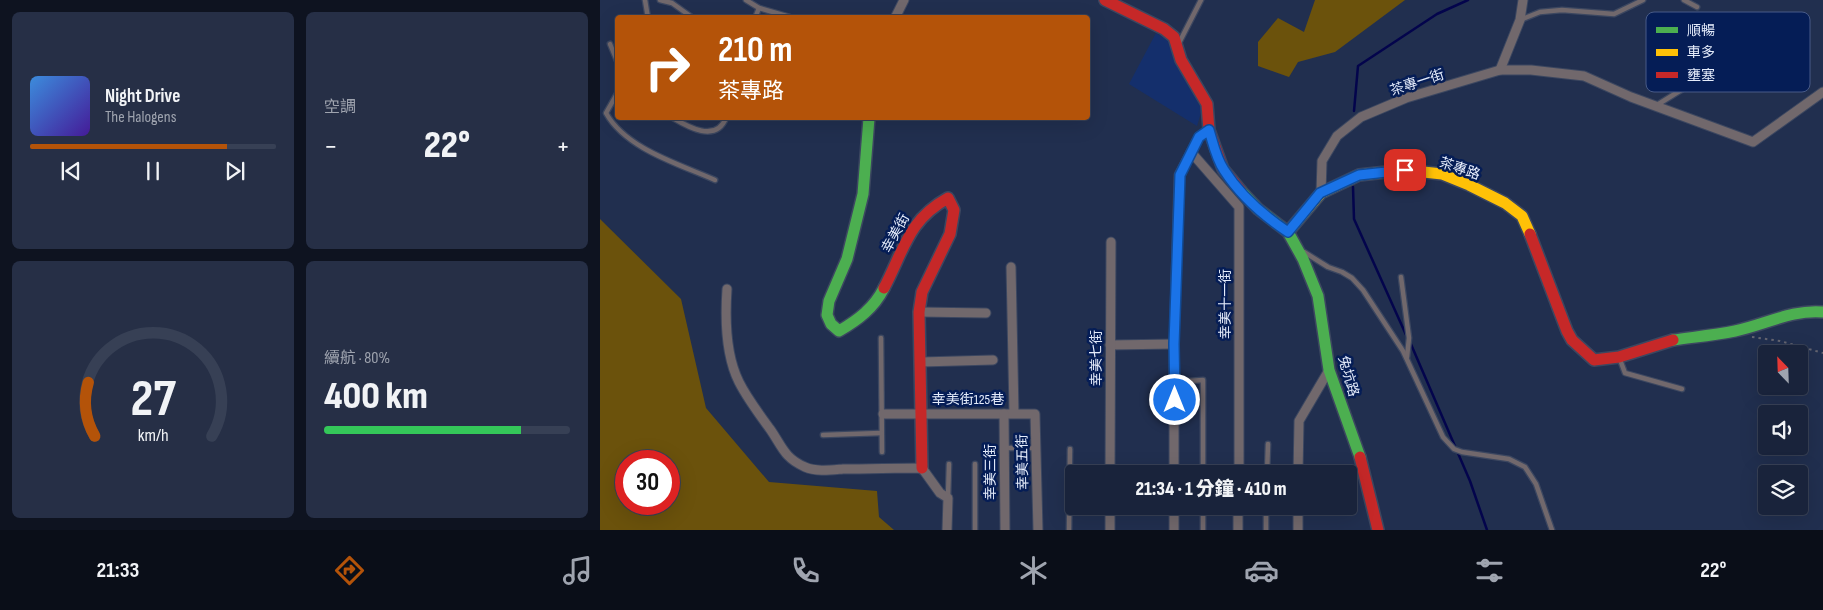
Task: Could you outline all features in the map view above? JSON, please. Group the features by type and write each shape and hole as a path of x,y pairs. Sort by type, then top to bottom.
{"street":[{"path":"896,15 904,0"},
{"path":"1106,0 1164,29 1174,36 1182,60 1207,104 1209,130 1223,169 1258,209 1288,232"},
{"path":"1500,70 1520,20 1523,0"},
{"name":"茶專一街","path":"1320,193 1322,161 1337,136 1361,117 1406,98 1500,70 1531,70 1584,76 1631,97 1753,142 1823,92"},
{"name":"幸美街","path":"869,120 863,194 848,259 829,301 827,315 831,324 838,331 862,316 874,305 888,280 901,248 926,210 937,202 948,198 954,210 950,234 922,292 919,312 922,468"},
{"path":"1174,465 1174,344 1180,175 1199,137 1209,130"},
{"name":"幸美十一街","path":"1191,152 1239,207 1238,465"},
{"name":"茶專路","path":"1288,232 1320,193 1359,175 1405,170 1442,174 1469,184 1505,203 1522,216 1537,249 1567,331 1572,340 1594,360 1619,357 1669,341 1735,332 1795,314 1812,311 1823,312"},
{"name":"兔坑路","path":"1288,232 1318,296 1329,370 1364,468 1378,530"},
{"name":"幸美七街","path":"1110,465 1112,242"},
{"path":"1011,267 1014,413"},
{"path":"728,289 725,316 727,335 738,381 772,432 780,448 794,461 807,468 823,470 922,468 940,493 948,498 947,530"},
{"path":"919,312 986,312"},
{"path":"1110,345 1174,344"},
{"path":"921,362 993,360"},
{"path":"1298,465 1298,421 1329,370"},
{"name":"幸美街125巷","path":"882,414 922,413 960,415 1014,413"},
{"name":"幸美五街","path":"1014,413 1035,414 1038,530"},
{"name":"幸美三街","path":"1004,414 1004,530"},
{"path":"1110,515 1110,530"},
{"path":"1174,515 1174,530"},
{"path":"1238,515 1238,530"},
{"path":"1298,515 1298,530"}],"lane":[{"path":"645,0 648,15"},
{"path":"660,0 672,3 689,15"},
{"path":"746,0 759,8 783,15"},
{"path":"1177,46 1202,0"},
{"path":"1520,20 1540,12 1562,10 1614,14 1643,0"},
{"path":"1684,0 1697,7"},
{"path":"756,15 759,8"},
{"path":"610,44 615,56"},
{"path":"1656,106 1678,92"},
{"path":"615,97 606,113 611,122 642,148 714,180"},
{"path":"677,120 693,129 704,132 716,130 725,120"},
{"path":"1296,247 1313,259 1352,278 1376,310 1406,358 1443,437 1454,449 1462,452 1509,459 1525,468 1536,484 1552,530"},
{"path":"1402,277 1409,338 1406,358"},
{"path":"881,338 882,452"},
{"path":"1619,357 1626,373 1682,389"},
{"path":"1175,382 1203,380 1203,465"},
{"path":"822,435 881,433"},
{"path":"1267,465 1268,444"},
{"path":"1004,448 1036,448"},
{"path":"1069,530 1070,450"},
{"path":"948,498 949,464"},
{"path":"975,464 975,530"},
{"path":"1203,515 1203,530"},
{"path":"1266,515 1266,530"}],"path":[{"path":"1752,337 1780,341 1823,353"}],"shaded area":[{"path":"1315,0 1405,0 1335,52 1298,62 1289,77 1258,66 1258,42 1278,18 1304,32"},
{"path":"1156,33 1169,41 1203,106 1197,126 1129,84"},
{"path":"600,219 681,299 706,408 769,482 877,491 879,517 894,530 600,530"}],"waterway":[{"path":"1354,111 1358,66 1437,14 1468,0"},
{"path":"1353,187 1354,219 1407,337"},
{"path":"1410,342 1470,481 1487,530"}],"traffic: fast":[{"path":"869,120 863,194 847,259 829,301 827,315 831,324 839,331 853,322 865,313 884,288"},
{"path":"1241,191 1258,209 1288,232 1303,259 1318,296 1329,370 1360,457"},
{"path":"1673,340 1735,331 1790,315 1823,312"}],"traffic: slow":[{"path":"1288,232 1321,193 1359,175 1405,170 1442,174 1505,203 1522,216 1530,234"}],"traffic: jam":[{"path":"1105,0 1164,29 1174,37 1181,60 1207,104 1209,130 1223,169 1241,191"},
{"path":"884,288 915,226 924,216 948,198 954,210 950,234 922,292 919,312 922,468"},
{"path":"1530,234 1567,331 1572,340 1594,360 1619,357 1673,340"},
{"path":"1360,457 1378,530"}],"route":[{"path":"1175,400 1174,344 1180,175 1199,137 1209,130 1223,169 1258,209 1288,232 1320,193 1359,175 1405,170"}]}
